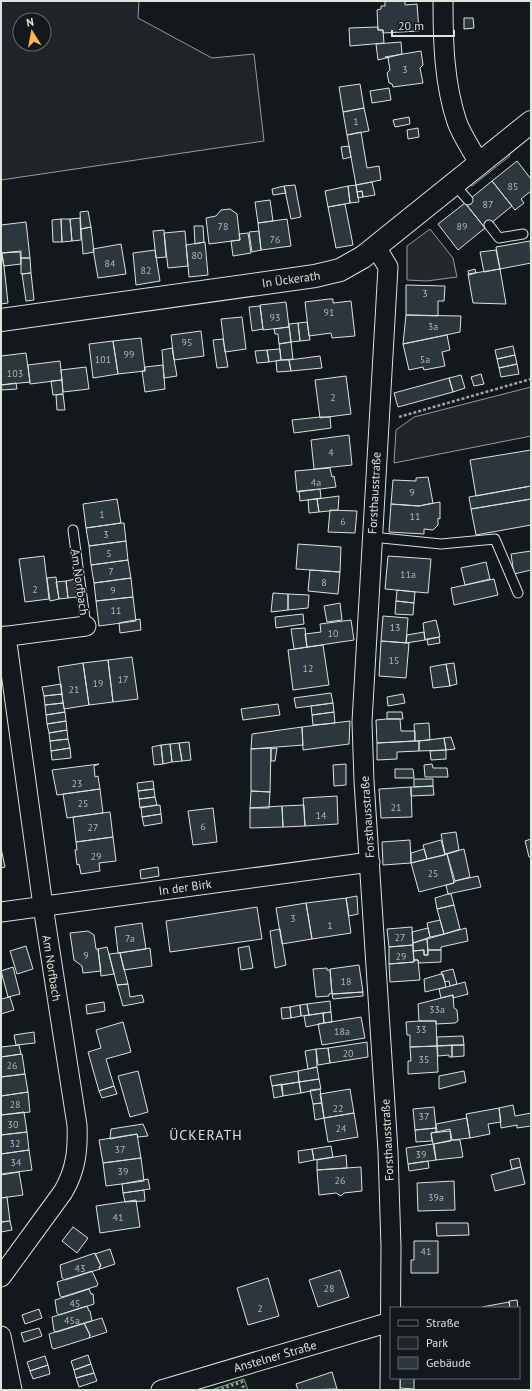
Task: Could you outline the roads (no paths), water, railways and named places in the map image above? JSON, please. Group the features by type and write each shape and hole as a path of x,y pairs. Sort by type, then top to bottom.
{"main road":[{"name":"In Ückerath","path":"1,320 324,275 348,267 376,247 531,122"}],"street":[{"path":"443,1 443,35 448,86 458,124 479,163"},
{"name":"Forsthausstraße","path":"376,247 388,267 362,722 364,781 388,1151 391,1247 390,1307"},
{"name":"Am Norfbach","path":"1,1277 63,1192 71,1178 77,1161 78,1146 77,1125 43,906 4,637 86,626"},
{"name":"In der Birk","path":"1,912 370,862"},
{"name":"Forsthausstraße","path":"390,1322 390,1390"},
{"name":"Anstelner Straße","path":"161,1390 390,1322"},
{"path":"1,1336 12,1390"}],"lane":[{"path":"454,183 468,200"},
{"path":"489,225 499,238 523,234"},
{"name":"Am Norfbach","path":"73,530 86,626"},
{"path":"372,537 440,544 495,539 518,593"}],"district":[{"name":"ÜCKERATH","path":"206,1135"}]}
